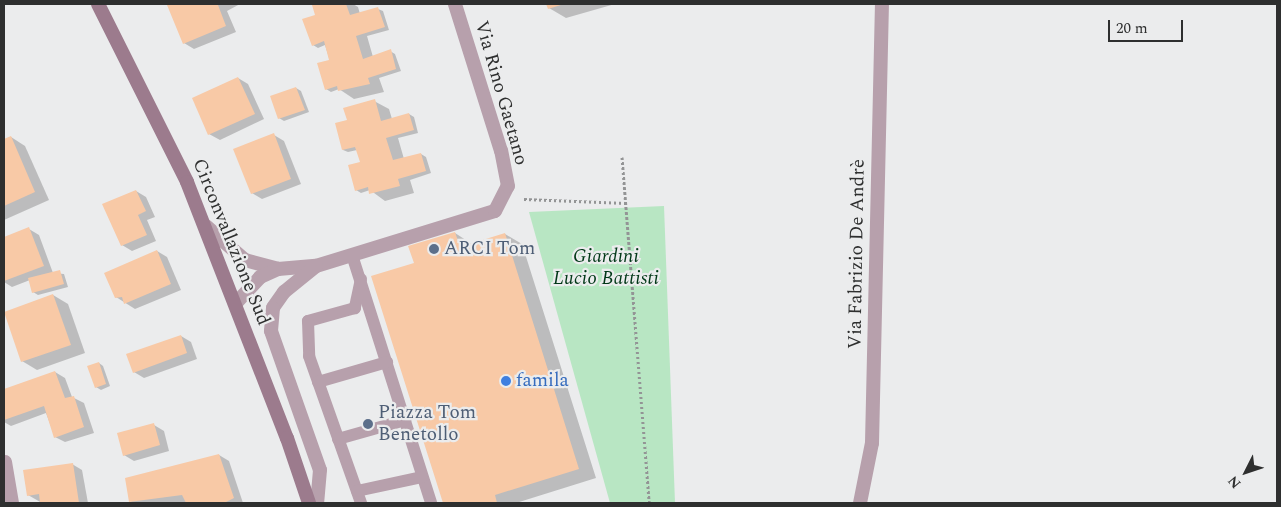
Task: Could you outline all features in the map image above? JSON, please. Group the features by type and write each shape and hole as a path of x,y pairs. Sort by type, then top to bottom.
{"main road":[{"name":"Circonvallazione Sud","path":"98,4 143,88 206,226 309,503"}],"street":[{"name":"Via Rino Gaetano","path":"455,4 501,151 508,186 502,198"},
{"name":"Via Fabrizio De Andrè","path":"860,503 872,443 882,4"},
{"path":"236,303 260,277 278,269 316,266 495,212 502,198"},
{"path":"206,226 245,260 278,269"},
{"path":"316,266 284,292 273,308 271,331 320,470 317,503"},
{"path":"5,462 12,503"}],"lane":[{"path":"352,255 430,503"},
{"path":"361,280 355,308 308,321 309,356 359,497 422,477"},
{"path":"318,382 387,362"},
{"path":"338,439 405,420"}],"path":[{"path":"622,157 649,503"},
{"path":"502,198 626,202"}],"green space":[{"name":"Giardini Lucio Battisti","path":"664,206 675,503 610,503 529,212"}],"building":[{"path":"221,4 218,5 226,26 183,44 167,5"},
{"path":"346,4 350,15 378,7 385,27 356,36 363,59 391,49 396,69 368,78 370,84 338,91 337,86 325,90 317,63 329,60 324,41 312,46 302,19 315,15 312,5"},
{"path":"546,4 564,4 548,9"},
{"path":"238,77 255,114 208,135 192,98"},
{"path":"296,87 305,110 278,119 270,96"},
{"path":"375,99 381,121 409,113 414,130 386,138 393,160 421,153 426,171 398,179 400,186 369,194 368,187 355,191 348,165 360,162 355,147 342,150 335,123 347,120 343,108"},
{"path":"274,133 291,179 251,194 233,149"},
{"path":"11,136 35,192 4,206 4,139"},
{"path":"136,190 146,211 138,215 147,235 121,246 102,204"},
{"path":"29,227 44,266 4,281 4,237"},
{"path":"455,232 460,247 505,233 579,469 495,495 497,503 443,503 371,276 414,263 408,246"},
{"path":"157,250 171,284 124,304 122,297 115,298 104,273"},
{"path":"60,270 64,284 32,293 28,278"},
{"path":"53,294 71,345 21,362 4,312"},
{"path":"181,335 187,353 133,373 126,354"},
{"path":"99,362 106,384 95,388 87,366"},
{"path":"55,371 65,398 74,396 84,427 54,438 44,406 4,420 4,389"},
{"path":"154,423 160,445 123,456 117,433"},
{"path":"219,454 234,498 224,503 186,503 182,495 129,502 125,478"},
{"path":"73,463 79,503 40,503 39,494 27,496 23,470"}],"place":[{"name":"ARCI Tom","path":"434,249"},
{"name":"famila","path":"506,381"},
{"name":"Piazza Tom Benetollo","path":"368,424"}]}
